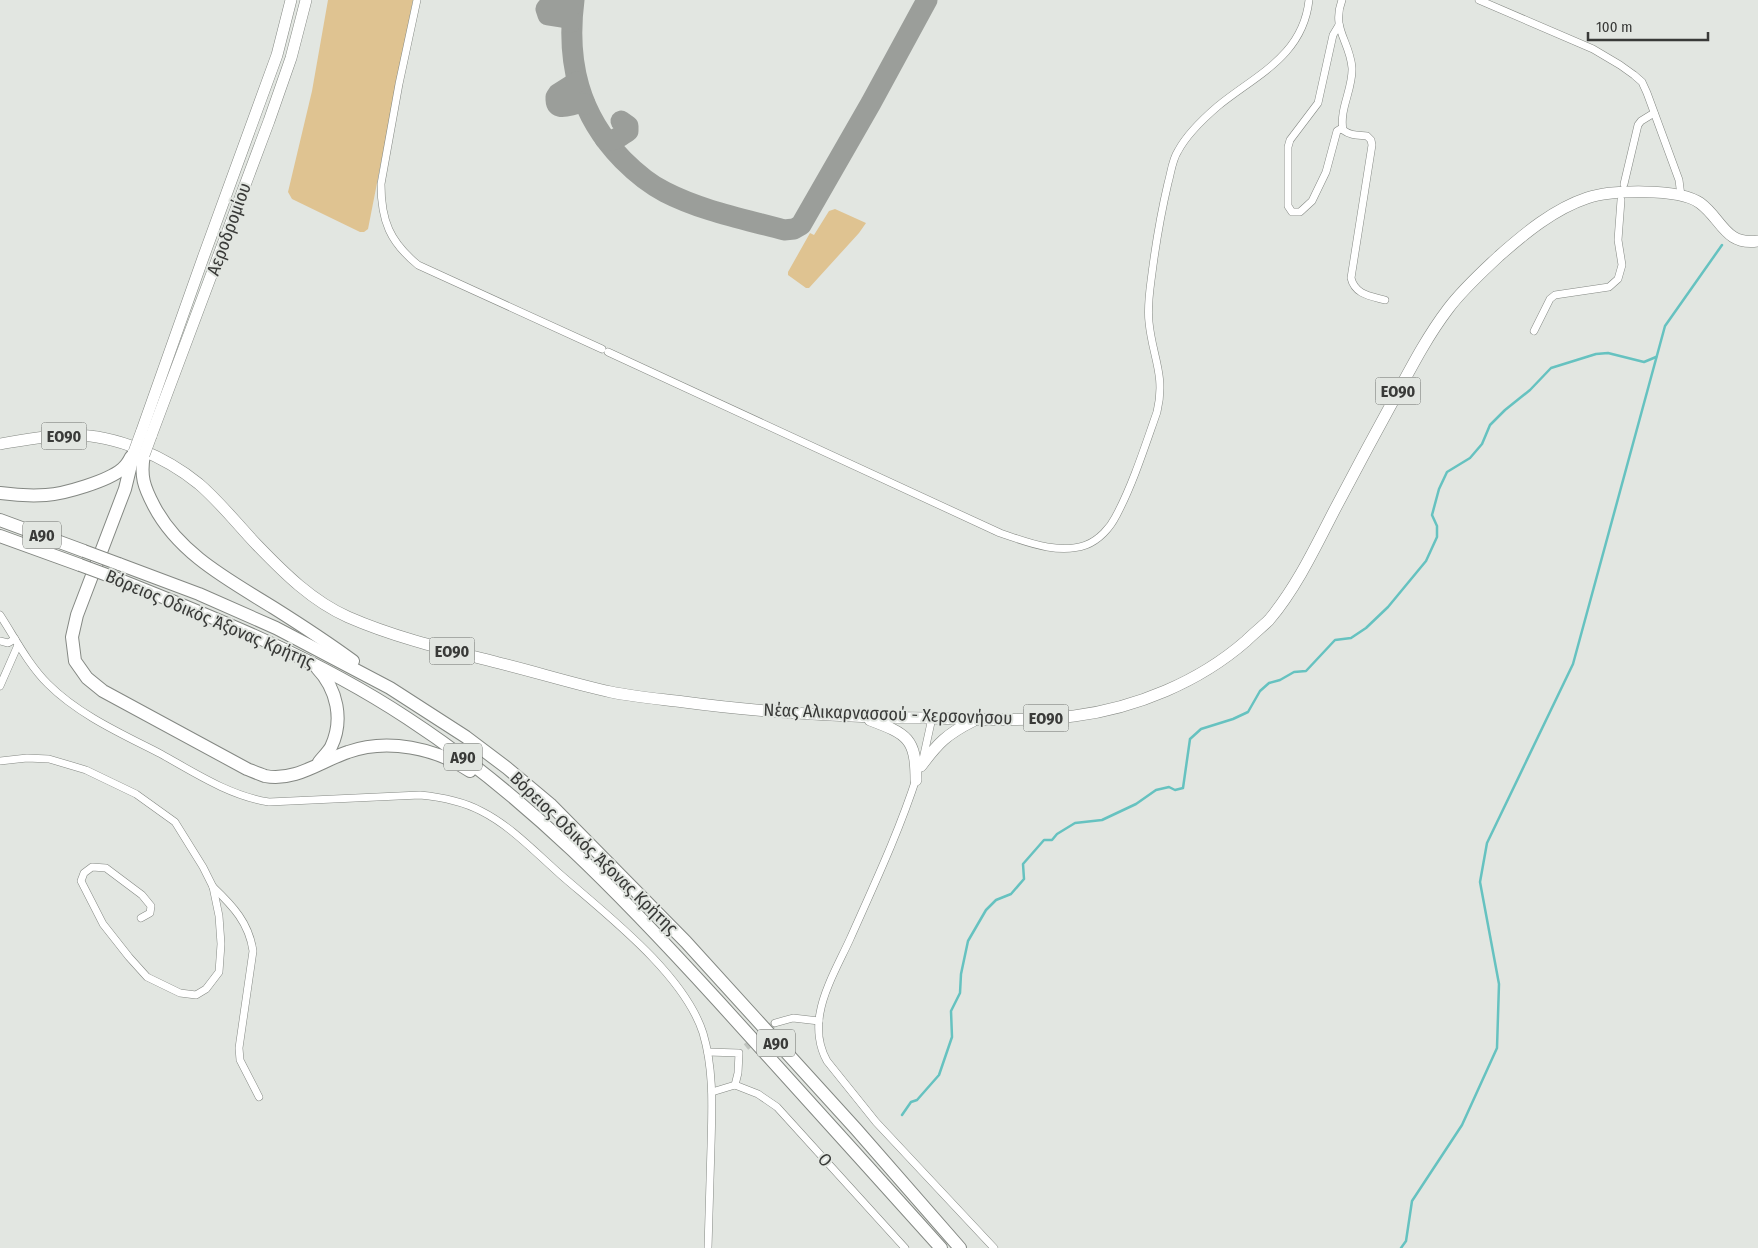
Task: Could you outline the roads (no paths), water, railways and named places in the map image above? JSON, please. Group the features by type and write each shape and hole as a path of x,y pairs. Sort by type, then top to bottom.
{"highway":[{"path":"140,452 80,608 72,637 76,661 87,678 112,696 247,769 264,776 282,777 301,772 350,751 377,746 407,748 438,754 463,766 482,780 599,874"},
{"path":"0,493 48,495 70,490 134,467"},
{"path":"134,467 142,478 162,521 192,553 231,581 325,641 390,688"},
{"name":"Βόρειος Οδικός Άξονας Κρήτης","path":"0,520 199,594 276,628 390,688 466,737 556,811 686,942 856,1129 960,1248"},
{"name":"Βόρειος Οδικός Άξονας Κρήτης","path":"0,536 114,578 250,632 311,661 378,699 456,752 558,835 599,874 720,1003 941,1248"},
{"path":"311,661 330,684 336,698 338,715 336,732 331,748 318,764"}],"main road":[{"name":"Αεροδρομίου","path":"140,452 196,276 277,55 291,0"},
{"name":"Αεροδρομίου","path":"146,434 269,121 294,49 306,0"},
{"name":"Νέας Αλικαρνασσού - Χερσονήσου","path":"140,452 178,469 198,484 273,561 311,595 335,611 363,624 455,651 612,692 732,708 932,718 977,719 1070,716 1114,708 1174,687 1208,669 1234,651 1270,619 1291,588 1426,342 1452,304 1473,281 1525,234 1554,214 1578,201 1616,192 1681,196 1692,199 1702,205 1735,239 1749,243 1758,241"},
{"name":"ΕΟ90","path":"0,444 72,435 91,436 140,452"},
{"path":"862,716 896,730 910,741 915,758 916,780"},
{"path":"921,766 949,734 977,719"}],"street":[{"path":"417,0 399,84 381,184 381,201 388,229 400,249 418,265 1000,533 1037,545 1058,548 1086,545 1098,539 1116,517 1158,412 1161,384 1149,324 1149,297 1158,225 1177,152 1198,126 1218,106 1267,71 1285,54 1305,20 1309,0"},
{"path":"1342,0 1338,10 1338,26 1352,68 1342,128 1348,134 1367,136 1372,140 1364,204 1352,269 1353,284 1361,293 1385,300"},
{"path":"1479,0 1593,49 1620,65 1642,82 1679,180 1681,196"},
{"path":"1338,26 1332,35 1318,103 1290,140 1288,147 1288,206 1292,212 1300,212 1312,201 1326,172 1337,130 1342,128"},
{"path":"1624,184 1638,125 1654,112"},
{"path":"1534,331 1550,299 1555,295 1609,287 1618,279 1622,265 1618,240 1621,200"},
{"path":"0,615 32,666 54,690 112,729 216,784 262,801 277,802 420,795 457,801 482,811 518,837 640,945 662,968 688,1003 702,1031 708,1052 712,1092 708,1248"},
{"path":"0,642 17,642"},
{"path":"0,686 17,642"},
{"path":"932,718 928,742 916,780 889,850 821,1008 819,1021 822,1050 827,1061 876,1122 994,1248"},
{"path":"0,760 27,758 49,760 86,770 136,794 175,822 213,887 219,916 221,935 219,972 206,989 196,995 180,993 147,977 103,924 81,881 84,873 92,868 106,868 142,895 151,906 150,913 140,918"},
{"path":"213,887 233,906 245,924 251,939 253,951 239,1048 240,1060 259,1097"},
{"path":"775,1023 793,1018 819,1021"},
{"path":"708,1052 739,1054 746,1048"},
{"path":"712,1092 735,1085 738,1074 739,1054"},
{"name":"Ο","path":"735,1085 758,1094 776,1107 905,1248"}],"waterway":[{"path":"1401,1248 1406,1241 1412,1201 1462,1125 1497,1048 1499,984 1480,882 1487,843 1573,664 1665,326 1722,245"},
{"path":"902,1115 911,1102 917,1100 939,1075 952,1037 951,1011 960,993 961,974 968,941 986,910 996,900 1011,894 1024,879 1023,864 1044,840 1052,840 1057,834 1075,823 1102,820 1136,804 1156,790 1169,787 1175,790 1183,788 1190,739 1201,729 1248,712 1260,691 1269,683 1280,680 1294,672 1306,671 1335,640 1351,638 1366,628 1388,607 1426,561 1437,537 1437,526 1432,515 1439,489 1447,472 1470,458 1482,444 1490,425 1530,390 1551,368 1596,354 1608,353 1644,362 1656,357"}],"tunnel":[{"path":"746,1047 775,1023"}]}
